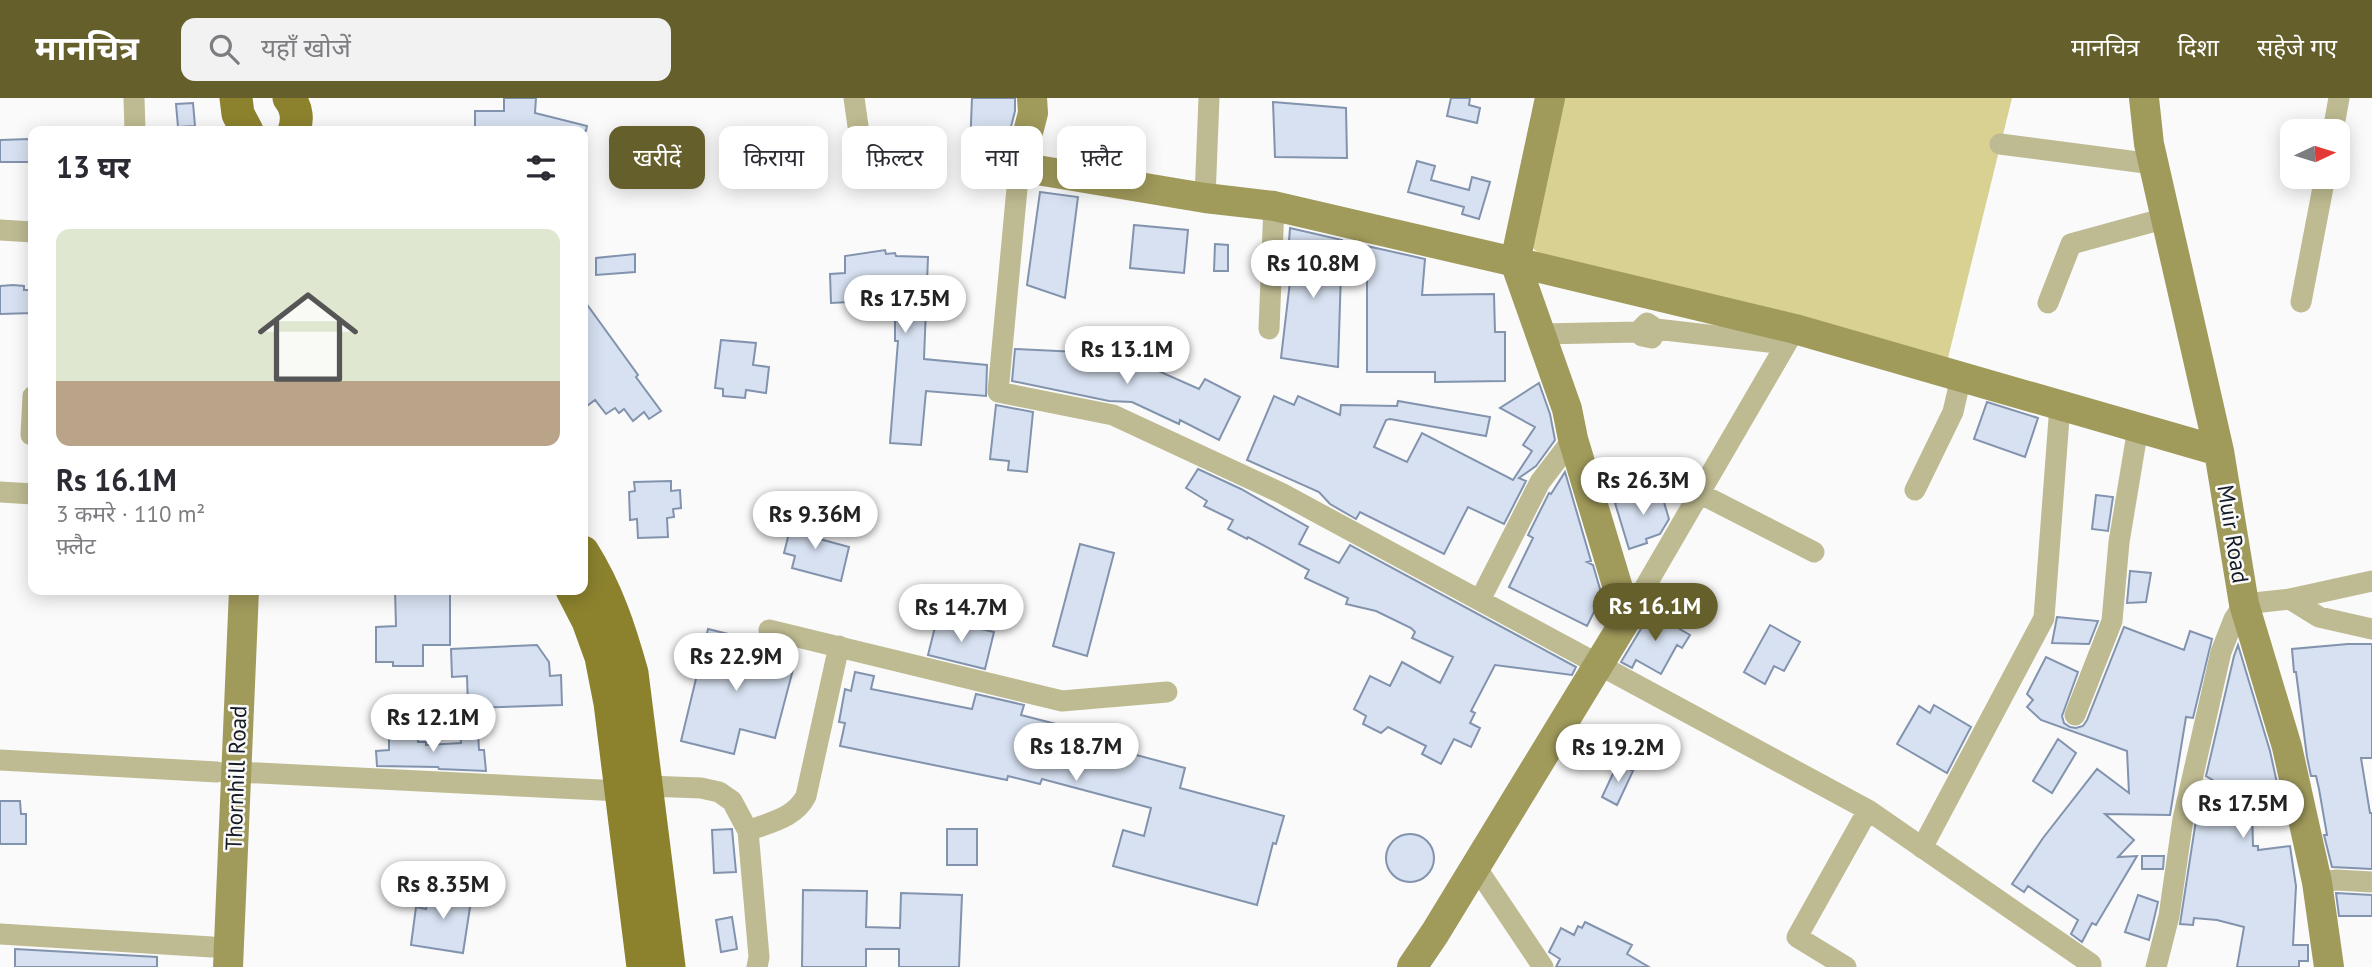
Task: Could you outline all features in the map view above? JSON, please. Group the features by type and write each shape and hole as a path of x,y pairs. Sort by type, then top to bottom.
{"main road":[{"path":"588,561 609,599 632,673 634,789 643,967"},
{"path":"575,595 588,621 601,657 610,703 634,789 669,967"}],"street":[{"path":"134,98 135,126"},
{"path":"297,124 304,98"},
{"path":"854,98 858,126"},
{"path":"1030,126 1033,113 1032,98"},
{"path":"1205,198 1209,98"},
{"path":"1550,98 1515,262 1567,409 1573,439 1627,618"},
{"path":"2335,119 2339,98"},
{"name":"Muir Road","path":"2150,103 2153,164 2219,451 2244,604 2287,747 2317,883 2329,967"},
{"path":"2000,144 2153,164"},
{"path":"1043,171 1205,198 1274,206 1654,295 1790,336 1961,377 2219,451"},
{"path":"1017,189 998,392 1113,415 1281,493 1868,810 2091,964"},
{"path":"2301,302 2323,189"},
{"path":"1269,329 1274,206"},
{"path":"2048,303 2071,244 2166,218"},
{"path":"0,230 28,232"},
{"path":"1647,328 1654,295"},
{"path":"1541,334 1647,328 1790,336"},
{"path":"1412,967 1436,933 1599,665 1790,336"},
{"path":"1915,490 1953,412 1961,377"},
{"path":"1923,848 2044,618 2060,405"},
{"path":"2075,715 2112,621 2119,542 2138,428"},
{"path":"1480,600 1541,482 1573,439"},
{"path":"0,492 28,494"},
{"path":"1699,493 1814,552"},
{"path":"2156,967 2169,916 2183,819 2221,652 2234,619 2244,604 2290,599 2372,581"},
{"name":"Thornhill Road","path":"225,595 227,772"},
{"name":"Thornhill Road","path":"217,960 227,772 244,595"},
{"path":"2290,599 2319,617 2372,629"},
{"path":"769,629 1062,701 1167,692"},
{"path":"748,831 796,812 806,796 839,646"},
{"path":"0,761 634,789 701,788 719,792 733,801 748,831 759,957 757,967"},
{"path":"1846,967 1797,937 1868,810"},
{"path":"1476,867 1543,967"},
{"path":"2317,883 2337,880 2372,882"},
{"path":"0,934 217,960"}],"shaded area":[{"path":"1564,98 2012,98 1948,358 1545,258 1529,245"}],"building":[{"path":"504,98 536,98 535,113 587,126 475,126 475,111 504,111"},
{"path":"972,98 1015,98 1011,126 971,126"},
{"path":"1451,98 1470,98 1469,105 1480,108 1477,123 1447,116"},
{"path":"1273,102 1346,108 1347,158 1275,157"},
{"path":"193,103 195,126 178,126 176,104"},
{"path":"28,139 28,162 0,162 0,140"},
{"path":"1417,161 1435,166 1431,180 1469,190 1472,177 1490,182 1479,219 1462,214 1464,207 1408,192"},
{"path":"1040,192 1078,197 1065,298 1027,285"},
{"path":"1134,225 1188,230 1184,273 1130,268"},
{"path":"1290,228 1342,240 1338,367 1281,358 1293,256 1288,255"},
{"path":"1215,244 1228,245 1228,271 1214,271"},
{"path":"1367,246 1425,259 1422,295 1494,294 1495,332 1505,332 1505,381 1435,382 1435,372 1367,372"},
{"path":"885,250 886,254 895,253 896,256 928,257 924,359 987,365 986,396 926,391 921,445 890,443 898,341 895,341 895,307 849,310 849,302 831,303 830,274 845,273 845,256"},
{"path":"635,254 635,272 596,275 596,258"},
{"path":"0,286 24,286 24,290 28,290 28,313 0,314"},
{"path":"588,306 661,411 649,419 644,412 633,421 624,409 619,413 615,408 606,414 595,400 588,405"},
{"path":"721,340 756,343 753,365 769,367 766,393 746,390 745,398 723,396 723,389 715,388"},
{"path":"1015,349 1120,354 1199,389 1205,379 1240,397 1219,440 1180,420 1179,424 1132,402 1109,401 1012,381"},
{"path":"1539,383 1550,414 1555,440 1536,466 1519,478 1526,481 1504,524 1468,507 1444,554 1360,512 1356,519 1330,504 1319,492 1247,460 1274,396 1294,405 1298,396 1340,415 1341,405 1397,406 1398,401 1490,417 1486,436 1390,419 1386,420 1374,447 1407,462 1422,433 1513,480 1532,451 1523,445 1535,427 1500,408"},
{"path":"1987,402 2038,418 2025,457 1974,439"},
{"path":"996,405 1033,412 1027,472 1008,470 1009,461 990,459"},
{"path":"1198,469 1241,489 1308,527 1299,544 1339,563 1350,545 1576,667 1572,675 1495,665 1471,711 1475,713 1470,723 1480,728 1471,747 1454,739 1441,764 1422,754 1426,746 1388,727 1381,733 1363,724 1366,716 1354,709 1370,676 1390,686 1402,662 1440,683 1453,657 1412,638 1415,632 1411,628 1376,611 1346,604 1348,598 1305,578 1309,570 1228,529 1233,520 1204,506 1207,501 1186,488"},
{"path":"1565,472 1591,561 1587,562 1593,565 1602,596 1587,626 1509,587 1533,538 1528,535 1549,493 1551,494"},
{"path":"671,481 671,491 680,490 681,508 673,509 674,517 667,518 668,537 638,538 637,519 630,520 629,492 635,491 634,482"},
{"path":"1660,489 1669,519 1660,534 1646,539 1647,543 1629,549 1615,503"},
{"path":"2096,495 2113,497 2108,531 2092,529"},
{"path":"793,517 819,524 816,538 849,547 841,581 792,568 795,556 784,553"},
{"path":"1080,544 1114,553 1087,656 1053,646"},
{"path":"2130,571 2151,573 2146,602 2127,603"},
{"path":"395,595 450,595 450,645 423,645 423,666 393,666 393,662 376,662 376,627 396,626"},
{"path":"1647,610 1690,635 1682,648 1677,645 1661,674 1636,660 1632,668 1621,662 1642,627"},
{"path":"2057,617 2098,621 2089,644 2052,643"},
{"path":"937,619 994,632 985,669 928,655"},
{"path":"1770,625 1800,642 1784,671 1774,666 1765,684 1744,672"},
{"path":"2124,627 2184,650 2190,631 2212,639 2193,718 2186,717 2170,815 2105,814 2134,840 2118,857 2137,856 2096,925 2092,923 2082,942 2071,934 2078,920 2028,886 2024,892 2012,884 2043,838 2097,769 2129,793 2127,751 2041,720 2027,707 2033,700 2027,694 2046,657 2078,672 2062,716 2064,723 2070,727 2083,726"},
{"path":"708,629 761,642 758,653 795,662 775,738 740,729 734,754 681,741"},
{"path":"2372,644 2372,758 2361,758 2372,813 2372,869 2332,867 2324,835 2327,835 2319,789 2316,776 2311,776 2307,757 2294,672 2292,649"},
{"path":"537,645 549,662 550,676 561,675 562,705 468,708 467,676 452,677 451,649"},
{"path":"2238,645 2270,751 2282,806 2252,810 2253,846 2258,846 2258,850 2290,846 2296,886 2293,945 2308,945 2308,961 2299,961 2299,967 2237,967 2244,927 2217,920 2194,918 2193,925 2180,924 2196,820 2203,820 2219,784 2206,776"},
{"path":"855,672 874,676 871,689 972,709 976,694 1024,705 1021,715 1056,724 1054,733 1185,768 1180,788 1284,816 1276,844 1273,843 1257,905 1113,866 1123,830 1144,836 1151,808 1042,779 1040,784 1008,776 1007,780 840,746 845,723 839,722 845,689 851,691"},
{"path":"1934,705 1971,727 1947,773 1897,744 1919,706 1930,713"},
{"path":"478,733 479,750 484,750 486,771 377,766 376,751 389,750 389,735 418,735 418,742 426,742 426,745 461,743 460,734"},
{"path":"2058,739 2076,753 2052,793 2033,781"},
{"path":"1618,763 1633,771 1617,805 1602,797"},
{"path":"0,801 20,801 21,814 26,814 26,844 0,844"},
{"path":"732,829 736,872 714,873 712,830"},
{"path":"947,829 977,829 977,865 947,865"},
{"path":"1410,834 1419,835 1427,841 1433,849 1433,867 1427,875 1419,881 1410,882 1401,881 1393,875 1387,867 1386,858 1387,849 1393,841 1401,835"},
{"path":"2142,856 2164,856 2163,869 2142,869"},
{"path":"429,888 472,894 463,953 411,945 416,907 426,909"},
{"path":"803,890 867,891 866,927 900,928 901,893 962,895 959,967 899,967 899,949 866,949 866,967 802,967"},
{"path":"2336,893 2372,895 2372,916 2339,916"},
{"path":"2138,895 2158,902 2149,940 2125,932"},
{"path":"732,917 737,949 721,952 716,920"},
{"path":"1585,922 1632,945 1627,954 1649,967 1556,967 1560,959 1549,952 1561,928 1574,935 1578,926 1582,928"},
{"path":"15,949 157,957 157,967 15,967"}]}
